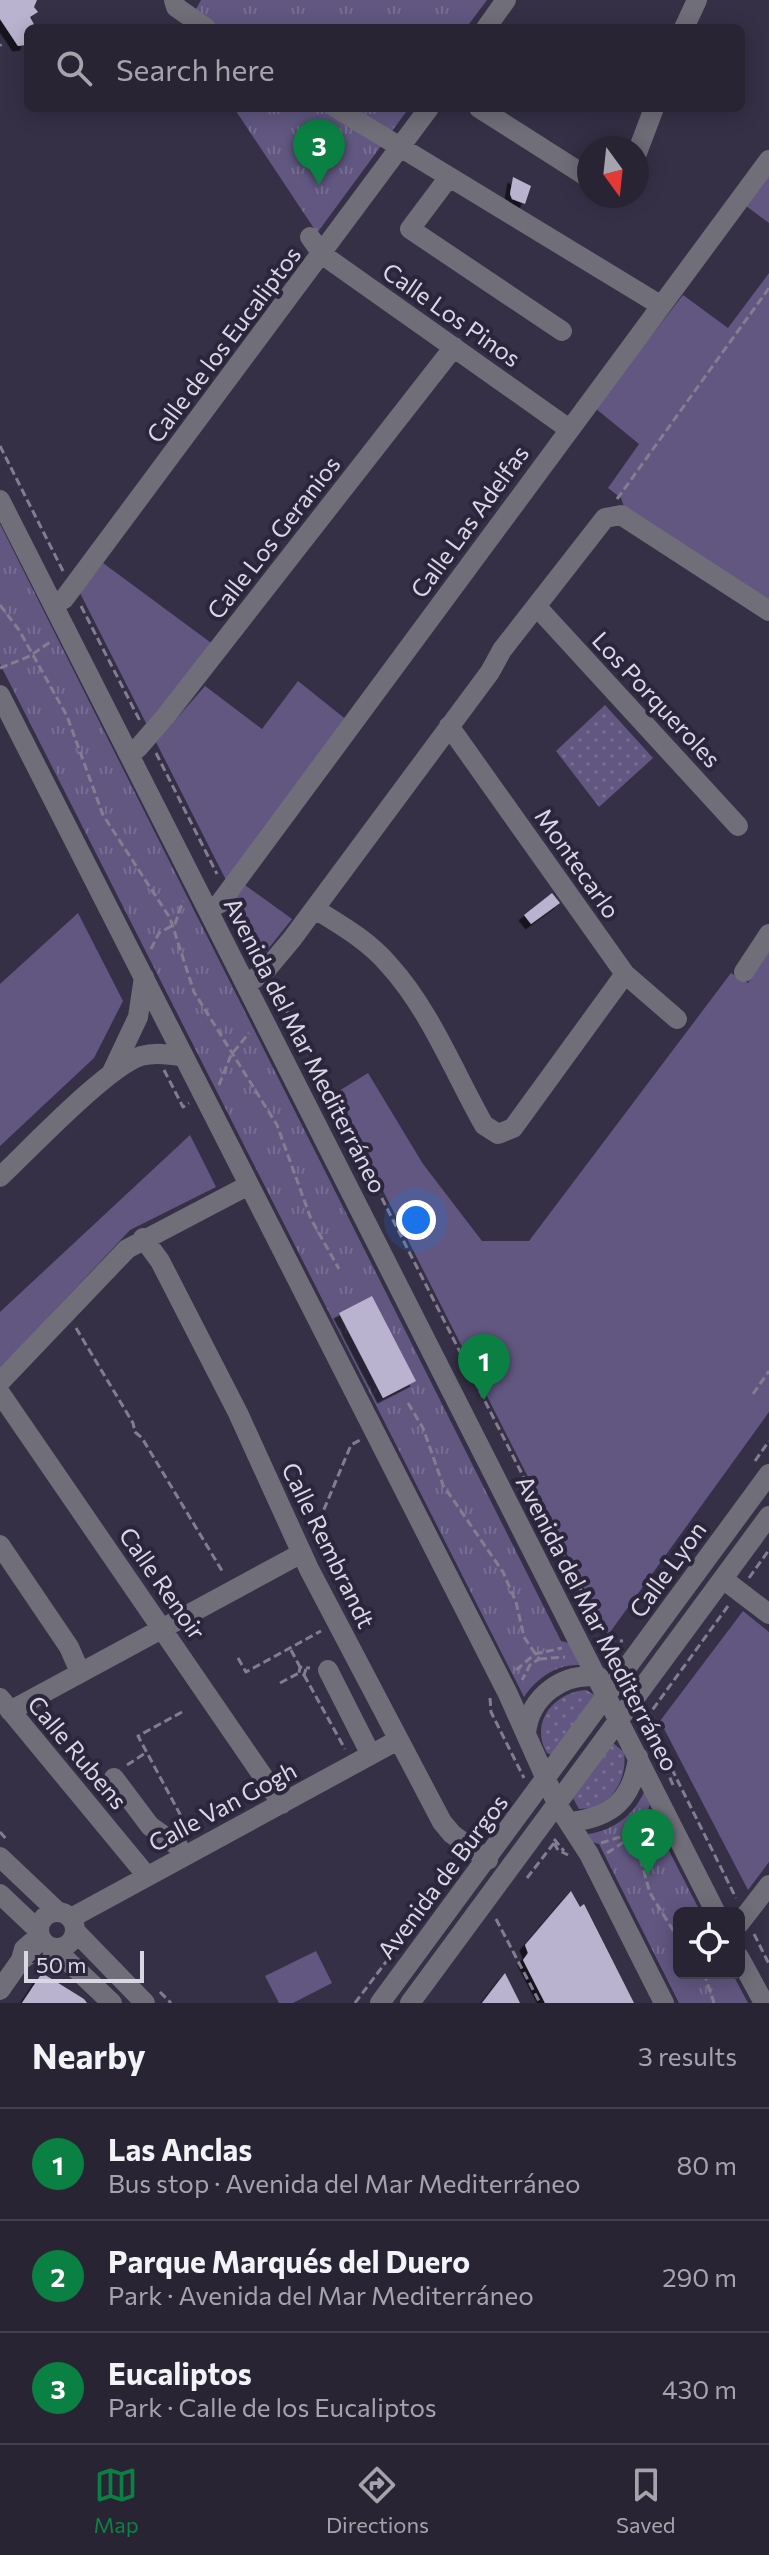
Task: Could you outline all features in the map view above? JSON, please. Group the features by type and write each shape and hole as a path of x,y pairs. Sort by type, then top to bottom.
{"street":[{"path":"174,0 176,7 200,24"},
{"path":"489,24 506,0"},
{"path":"686,24 697,0"},
{"path":"342,112 660,305"},
{"name":"Calle de los Eucaliptos","path":"53,605 72,588 323,255 426,112"},
{"path":"485,112 577,170"},
{"path":"643,136 652,112"},
{"name":"Calle Las Adelfas","path":"208,909 227,893 769,160"},
{"path":"449,177 410,229 562,331"},
{"name":"Calle Los Pinos","path":"310,237 323,255 569,429"},
{"name":"Calle Los Geranios","path":"128,753 148,737 454,347"},
{"name":"Avenida del Mar Mediterráneo","path":"0,500 713,1907"},
{"path":"246,985 266,970 315,909 502,650 538,608 599,523 613,515 621,515 769,611"},
{"name":"Los Porqueroles","path":"538,608 738,826"},
{"path":"0,695 247,1186 508,1684 546,1779 664,2003"},
{"name":"Montecarlo","path":"449,726 625,974 677,1019"},
{"path":"315,909 362,940 388,963 417,1002 484,1125 498,1134 513,1128 625,974"},
{"path":"744,972 769,934"},
{"path":"112,1072 138,1017 142,972"},
{"path":"0,1177 112,1072 130,1060 156,1053 184,1057"},
{"path":"0,1382 127,1249 247,1186"},
{"name":"Calle Rembrandt","path":"143,1238 160,1261 238,1413 291,1533 442,1822 452,1834 488,1860"},
{"name":"Calle Renoir","path":"0,1393 282,1804"},
{"name":"Calle Lyon","path":"546,1779 603,1686 769,1474"},
{"path":"410,2003 565,1814 620,1720 730,1586 769,1516"},
{"path":"0,1545 69,1647 80,1672"},
{"path":"5,1705 80,1672 302,1553"},
{"path":"730,1586 769,1614"},
{"path":"314,1669 362,1760"},
{"path":"526,1733 531,1712 547,1691 573,1678 603,1686"},
{"name":"Calle Rubens","path":"5,1705 147,1876"},
{"name":"Calle Van Gogh","path":"68,1920 398,1740"},
{"path":"565,1814 601,1817 622,1803 634,1781 638,1757"},
{"path":"114,1778 150,1826 190,1853"},
{"name":"Avenida de Burgos","path":"380,2003 546,1779"},
{"path":"0,1857 68,1920 145,2003"},
{"path":"745,1916 769,1885"},
{"path":"0,1894 112,2003"},
{"path":"45,1940 44,1916 68,1920"},
{"path":"0,1990 21,1960 24,1949 45,1940 69,1944 68,1920"},
{"path":"745,1968 764,2003"}],"path":[{"path":"613,515 616,500 628,481 769,288"},
{"path":"0,446 605,1638"},
{"path":"0,605 19,630 30,656 67,716 103,815 162,904 194,992 277,1125 311,1219 339,1269"},
{"path":"0,668 30,656 88,618"},
{"path":"142,972 159,933 172,927 184,897 212,864"},
{"path":"156,1053 183,1107 218,1086 231,1055 263,1020 284,1004"},
{"path":"65,1312 234,1591"},
{"path":"753,1394 769,1371"},
{"path":"408,1403 423,1428 443,1485 503,1572 516,1602 524,1637 539,1659 530,1665 522,1681 508,1684"},
{"path":"291,1533 317,1526 351,1445 374,1432"},
{"path":"736,1907 646,1717 730,1586 769,1550"},
{"path":"238,1658 246,1672 324,1629"},
{"path":"508,1684 535,1654 605,1638 624,1640"},
{"path":"290,1648 300,1667 299,1673"},
{"path":"300,1667 314,1669"},
{"path":"304,1675 314,1669"},
{"path":"280,1683 299,1673 304,1675 362,1760"},
{"path":"182,1712 138,1736 190,1853"},
{"path":"114,1778 147,1752"},
{"path":"585,1849 620,1837 634,1828 656,1796 677,1780"},
{"path":"626,1831 638,1851 650,1893 673,1930"},
{"path":"496,1919 540,2003"},
{"path":"745,1925 769,1964"},
{"path":"706,1979 714,2003"}],"green space":[{"path":"201,0 487,0 469,24 208,24 193,15"},
{"path":"237,112 406,112 317,233"},
{"path":"769,174 769,223 746,206"},
{"path":"769,273 769,605 624,507 621,498 608,488 639,444 595,408 683,295 728,328"},
{"path":"0,524 561,1641 569,1643 579,1665 562,1667 547,1674 524,1697 0,664"},
{"path":"103,563 214,645 149,729 80,593"},
{"path":"298,681 348,721 228,884 156,742 205,686 262,729"},
{"path":"605,705 653,758 599,807 556,751"},
{"path":"245,885 292,919 264,954 235,897"},
{"path":"78,913 123,1001 94,1058 0,1146 0,984"},
{"path":"769,950 769,1412 608,1635 334,1094 368,1073 423,1164 482,1241 529,1241 731,973 748,983"},
{"path":"190,1135 216,1187 130,1230 0,1369 0,1312"},
{"path":"743,1611 769,1632 769,1862 748,1890 660,1721"},
{"path":"586,1690 595,1695 552,1755 547,1753 541,1731 548,1711 564,1696"},
{"path":"613,1743 624,1752 620,1783 608,1799 590,1808 579,1809 573,1798"},
{"path":"644,1792 650,1804 648,1810 698,1907 673,1907 673,1979 735,1979 748,2003 679,2003 599,1844 592,1842 588,1834 622,1820"},
{"path":"316,1951 332,1983 293,2003 279,2003 265,1976"}],"building":[{"path":"0,0 37,0 34,7 38,12 30,17 34,24 24,24 24,45 18,46 0,19"},
{"path":"513,177 531,186 525,204 512,199"},
{"path":"552,893 560,903 531,924 524,915"},
{"path":"372,1296 416,1381 383,1398 339,1313"},
{"path":"571,1891 580,1907 584,1904 634,2003 545,2003 523,1960 528,1953 525,1945"},
{"path":"42,1973 84,1999 87,2003 22,2003"},
{"path":"505,1973 520,2003 482,2003"}],"place":[{"name":"Eucaliptos","path":"319,185"},
{"name":"Las Anclas","path":"484,1400"},
{"name":"Parque Marqués del Duero","path":"648,1875"}]}
